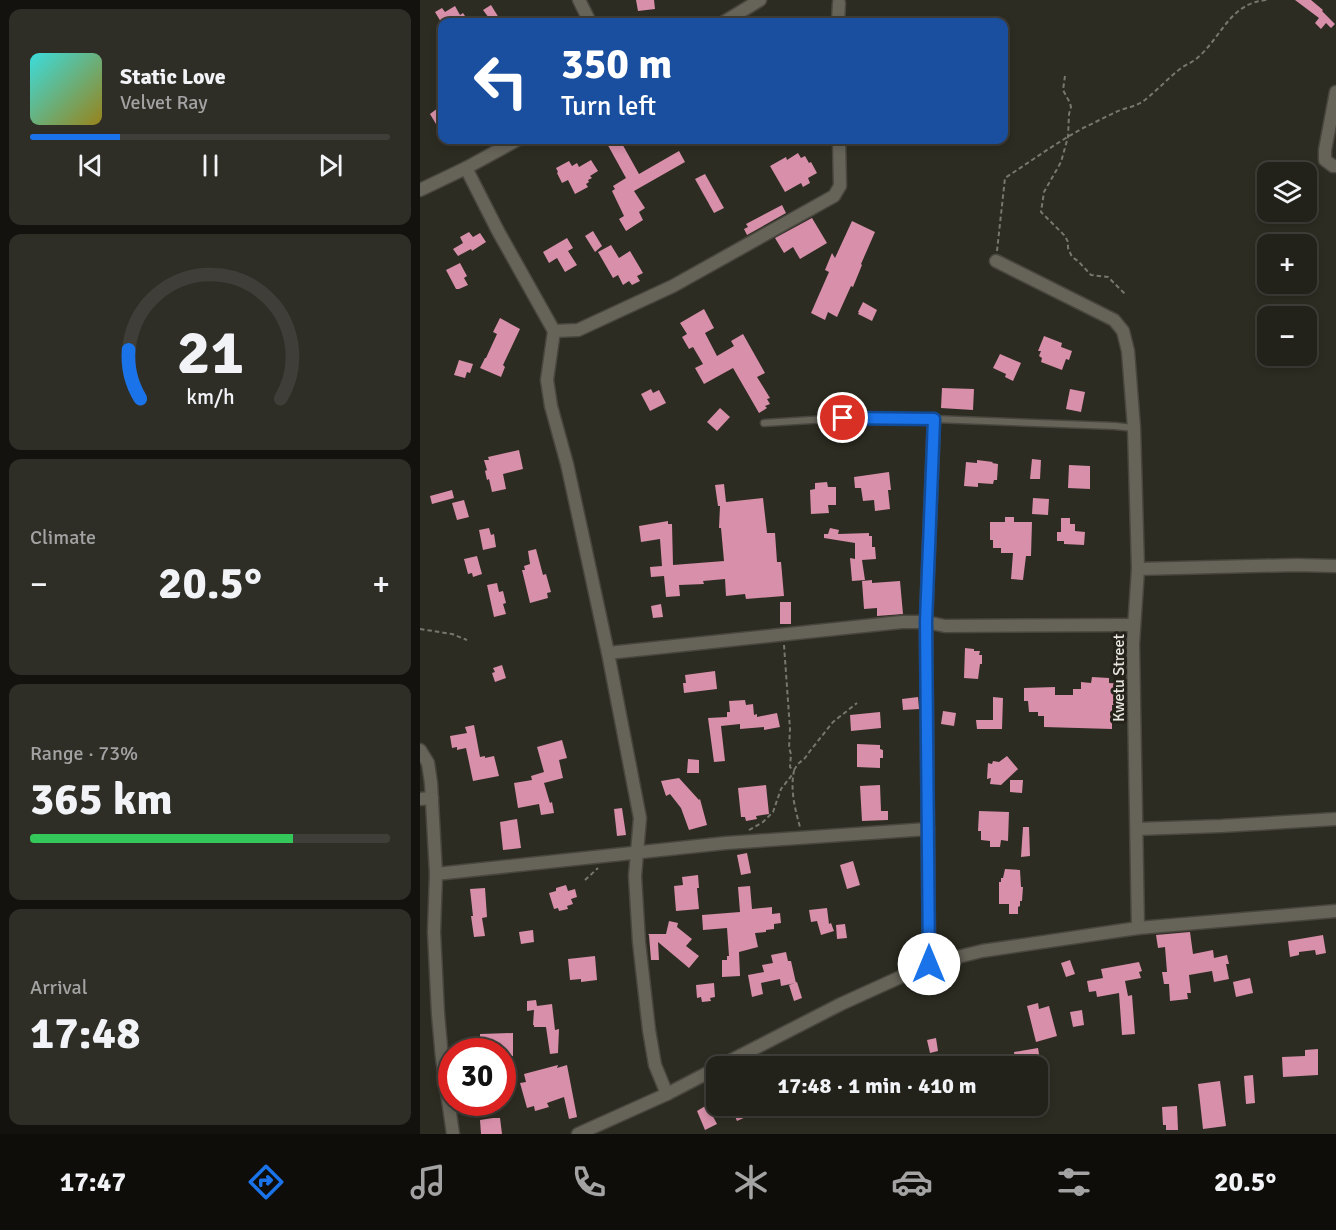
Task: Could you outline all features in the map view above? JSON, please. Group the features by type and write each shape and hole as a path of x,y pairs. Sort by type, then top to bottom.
{"street":[{"path":"579,0 588,18"},
{"path":"731,18 760,0"},
{"path":"838,18 839,3"},
{"path":"1336,92 1325,150 1325,160 1336,166"},
{"path":"420,190 510,144"},
{"path":"554,331 578,330 673,286 834,196 840,186 839,144"},
{"path":"466,168 554,331 548,380 551,406 567,464 608,653 640,818 636,887 639,942 655,1065 667,1094"},
{"name":"Kwetu Street","path":"996,261 1114,320 1123,332 1128,351 1134,428 1138,569 1134,625 1138,928"},
{"path":"929,964 926,622 934,419"},
{"path":"1138,569 1296,564 1336,566"},
{"path":"608,653 902,622 926,622 945,626 1134,625"},
{"path":"420,750 428,763 431,783 426,799 436,874 434,932 438,1014 453,1134"},
{"path":"1137,829 1336,819"},
{"path":"436,874 726,843 928,829"},
{"path":"739,1056 841,1004 929,964 982,951 1138,928 1336,911"},
{"path":"578,1134 667,1094 706,1073"}],"lane":[{"path":"764,423 843,418 934,419 1134,428"}],"path":[{"path":"996,261 1005,178 1068,137 1117,111 1139,104 1181,68 1195,60 1243,6 1259,0 1268,0"},
{"path":"1065,76 1063,90 1071,106 1068,137 1061,162 1044,192 1041,212 1065,236 1072,257 1091,275 1108,278 1125,294"},
{"path":"420,629 452,634 467,640"},
{"path":"783,634 790,729 790,767 794,771"},
{"path":"744,834 753,826 763,822 773,812 781,789 788,782 798,764 833,722 857,703"},
{"path":"794,771 792,779 794,811 800,830 797,838"}],"building":[{"path":"636,0 654,0 655,9 638,11"},
{"path":"1295,0 1311,0 1335,24 1331,28 1326,23 1321,29 1315,23 1319,18"},
{"path":"491,5 499,18 489,18 483,10"},
{"path":"455,6 460,15 463,13 466,18 439,18 435,12 442,8 445,12"},
{"path":"438,108 438,123 436,124 430,114"},
{"path":"607,144 622,144 639,174 679,151 685,162 634,191 645,208 639,212 643,220 626,231 619,219 624,216 612,191 615,189 613,186 626,178"},
{"path":"798,153 801,158 805,156 809,163 811,162 817,173 808,178 810,183 803,187 801,183 785,192 770,166"},
{"path":"591,160 598,171 590,176 592,178 586,184 588,187 575,194 568,180 562,183 556,168 569,161 572,166 577,163 579,167"},
{"path":"705,174 724,208 714,213 695,179"},
{"path":"782,205 786,213 747,235 744,229 748,227 746,224"},
{"path":"812,218 827,243 800,259 793,247 784,253 775,238"},
{"path":"852,221 875,232 853,287 851,286 837,317 828,312 825,320 811,313 829,272 825,270 832,253 835,258"},
{"path":"593,231 602,246 595,252 585,236"},
{"path":"469,232 473,237 480,233 486,242 458,256 453,249 463,243 460,237"},
{"path":"567,238 573,248 568,251 577,265 565,272 557,258 549,263 543,252"},
{"path":"611,245 619,258 630,251 643,273 637,276 640,281 632,285 629,281 623,285 618,275 613,278 598,252"},
{"path":"460,263 467,276 464,278 468,285 456,289 446,270"},
{"path":"863,302 877,310 872,321 858,314"},
{"path":"704,309 714,328 705,333 717,356 734,346 731,341 743,334 765,373 757,377 770,398 767,399 770,404 759,413 733,368 704,384 695,368 703,364 693,347 689,349 682,337 687,334 680,323"},
{"path":"500,318 520,329 503,365 505,367 501,377 480,368 497,334 493,332"},
{"path":"1044,336 1062,343 1061,347 1072,351 1062,370 1041,362 1042,358 1039,356 1041,351 1038,351"},
{"path":"1000,354 1021,363 1013,381 1005,377 1006,374 993,368"},
{"path":"459,360 473,364 470,373 467,372 465,378 454,375"},
{"path":"942,388 974,389 973,410 941,408"},
{"path":"651,389 653,393 659,390 666,403 650,411 641,394"},
{"path":"1070,389 1085,392 1081,412 1066,409"},
{"path":"720,408 730,417 717,431 707,422"},
{"path":"519,450 523,469 503,474 506,489 492,492 489,479 487,480 484,460"},
{"path":"1032,459 1041,460 1040,479 1030,479"},
{"path":"977,460 998,464 997,480 994,480 993,484 978,483 978,487 964,486 966,462 977,463"},
{"path":"1069,465 1090,466 1090,489 1068,488"},
{"path":"889,472 890,509 875,511 874,500 863,501 861,488 855,488 854,477"},
{"path":"827,482 828,487 836,487 836,505 828,505 829,513 811,514 810,490 815,489 815,483"},
{"path":"724,484 726,502 763,498 767,533 775,533 777,562 781,562 784,596 746,599 745,594 726,596 725,579 703,581 704,584 679,585 680,596 666,597 664,576 651,577 650,567 662,566 660,539 641,542 639,526 668,521 668,524 672,524 673,565 724,561 721,528 719,528 720,506 718,506 715,485"},
{"path":"452,490 454,498 432,504 430,496"},
{"path":"1033,498 1049,499 1048,515 1032,514"},
{"path":"464,500 469,517 457,520 452,503"},
{"path":"1005,517 1014,517 1014,522 1032,522 1031,556 1026,556 1023,580 1011,579 1013,553 1001,553 1001,548 993,548 993,540 990,540 990,522 1005,522"},
{"path":"1061,518 1070,518 1070,524 1075,524 1075,531 1085,532 1084,545 1064,544 1064,541 1057,541 1057,532 1061,532"},
{"path":"489,528 491,535 494,534 496,547 483,550 479,530"},
{"path":"830,528 839,530 838,534 869,533 869,536 872,536 872,547 875,547 876,559 862,560 865,580 852,581 850,558 855,559 855,543 824,538 824,534 828,534"},
{"path":"536,549 543,575 546,574 551,592 547,593 548,598 530,603 522,570 525,570 524,566 530,564 528,551"},
{"path":"477,556 482,574 473,577 472,573 468,574 464,559"},
{"path":"872,580 872,583 900,581 903,614 877,616 877,608 864,609 862,581"},
{"path":"497,583 499,592 503,591 506,614 494,617 487,585"},
{"path":"780,602 791,602 791,624 780,624"},
{"path":"661,604 663,617 653,618 651,606"},
{"path":"965,648 980,651 979,655 982,655 978,679 964,678"},
{"path":"502,665 506,678 495,682 493,668"},
{"path":"715,671 717,689 684,693 685,675"},
{"path":"1092,677 1109,678 1109,683 1125,684 1124,701 1115,700 1112,705 1112,729 1044,727 1044,716 1038,716 1038,712 1029,712 1028,701 1024,701 1024,688 1055,687 1055,695 1073,695 1073,689 1081,689 1081,682 1091,683"},
{"path":"918,697 919,709 903,710 902,699"},
{"path":"993,697 1003,698 1002,729 977,729 976,720 993,720"},
{"path":"745,700 746,705 753,704 754,715 757,714 757,717 777,713 780,727 764,730 764,727 740,729 740,724 721,726 725,761 714,762 708,718 727,717 727,712 730,712 729,701"},
{"path":"943,711 956,713 954,726 941,724"},
{"path":"880,712 881,728 851,731 850,715"},
{"path":"474,725 480,757 494,756 499,776 473,781 466,748 457,750 457,747 452,748 450,736 467,733 465,727"},
{"path":"562,740 567,758 559,760 563,778 544,783 554,813 541,815 539,804 518,808 514,783 532,780 531,776 544,772 537,747"},
{"path":"857,744 880,745 883,758 880,758 880,768 857,767"},
{"path":"1007,756 1018,769 1001,785 990,784 991,778 987,779 988,763 999,762"},
{"path":"688,759 699,760 699,773 687,773"},
{"path":"679,778 700,799 707,825 689,830 681,808 670,794 666,796 661,781"},
{"path":"1010,780 1023,780 1022,793 1010,792"},
{"path":"766,785 769,814 756,816 757,819 746,821 745,817 741,817 738,788"},
{"path":"880,785 881,811 888,811 888,820 862,821 860,786"},
{"path":"622,808 626,835 617,836 614,809"},
{"path":"979,811 1009,812 1008,841 1001,840 1000,847 990,847 990,841 981,840 981,831 978,831"},
{"path":"517,819 521,848 503,850 500,822"},
{"path":"1023,827 1029,827 1030,856 1021,857"},
{"path":"747,853 751,873 741,875 737,855"},
{"path":"853,861 860,885 847,889 840,865"},
{"path":"1005,869 1020,870 1021,887 1023,887 1018,914 1009,914 1009,904 999,904 999,882 1003,878"},
{"path":"698,875 699,909 676,911 674,886 683,885 682,877"},
{"path":"566,885 568,891 575,889 577,897 571,899 573,904 567,906 568,909 559,911 558,908 554,909 549,893"},
{"path":"750,886 752,909 772,907 772,914 780,913 781,923 774,924 774,929 755,933 758,947 739,952 740,976 722,977 722,960 727,960 729,956 727,928 703,930 702,915 740,912 738,887"},
{"path":"485,888 487,917 482,918 485,936 474,937 470,889"},
{"path":"827,908 829,924 831,923 834,931 821,935 817,921 811,922 809,910"},
{"path":"669,921 678,923 677,927 692,939 686,946 699,956 689,968 658,942 659,960 651,960 648,934 666,934"},
{"path":"845,924 847,938 837,939 836,925"},
{"path":"533,930 534,942 521,944 519,932"},
{"path":"1190,932 1193,954 1213,950 1214,958 1227,955 1229,979 1214,982 1212,971 1189,975 1191,993 1187,993 1188,999 1170,1001 1169,984 1164,984 1162,972 1167,972 1165,947 1158,948 1156,935"},
{"path":"1323,935 1326,953 1316,955 1315,950 1299,952 1299,955 1290,957 1288,941"},
{"path":"786,952 788,961 791,961 796,983 781,986 780,979 761,983 763,994 752,997 748,975 764,972 762,965 773,963 771,955"},
{"path":"595,956 597,980 581,982 581,979 570,980 568,959"},
{"path":"1070,960 1075,974 1066,977 1061,963"},
{"path":"1139,962 1142,971 1139,972 1141,978 1125,981 1128,996 1132,995 1135,1034 1122,1035 1119,993 1097,997 1096,991 1089,992 1087,981 1103,978 1101,969"},
{"path":"1250,978 1253,993 1236,997 1233,982"},
{"path":"797,982 802,998 794,1001 789,985"},
{"path":"714,983 715,997 710,998 711,1001 702,1002 701,997 697,998 696,985"},
{"path":"536,1000 537,1006 552,1004 555,1030 559,1029 558,1053 550,1054 546,1027 534,1027 534,1010 527,1011 527,1001"},
{"path":"1038,1003 1039,1009 1049,1006 1057,1036 1036,1042 1027,1006"},
{"path":"1082,1010 1084,1025 1073,1027 1070,1012"},
{"path":"513,1033 513,1038 480,1038 480,1034"},
{"path":"936,1038 938,1051 930,1053 927,1040"},
{"path":"1038,1048 1039,1056 1015,1056 1014,1052"},
{"path":"1318,1049 1318,1075 1283,1077 1282,1057 1305,1056 1305,1050"},
{"path":"558,1065 557,1068 567,1065 577,1117 569,1119 564,1097 547,1103 549,1107 535,1111 534,1106 527,1108 520,1083 526,1082 524,1074"},
{"path":"1253,1075 1255,1103 1246,1104 1244,1076"},
{"path":"1220,1081 1226,1126 1203,1129 1198,1084"},
{"path":"706,1106 706,1116 713,1116 717,1124 705,1130 697,1111"},
{"path":"1177,1106 1178,1130 1166,1130 1166,1125 1163,1125 1162,1107"},
{"path":"735,1116 748,1116 737,1121"},
{"path":"500,1118 502,1134 481,1134 480,1120"}],"route":[{"path":"843,418 934,419 926,622 929,964"}]}
